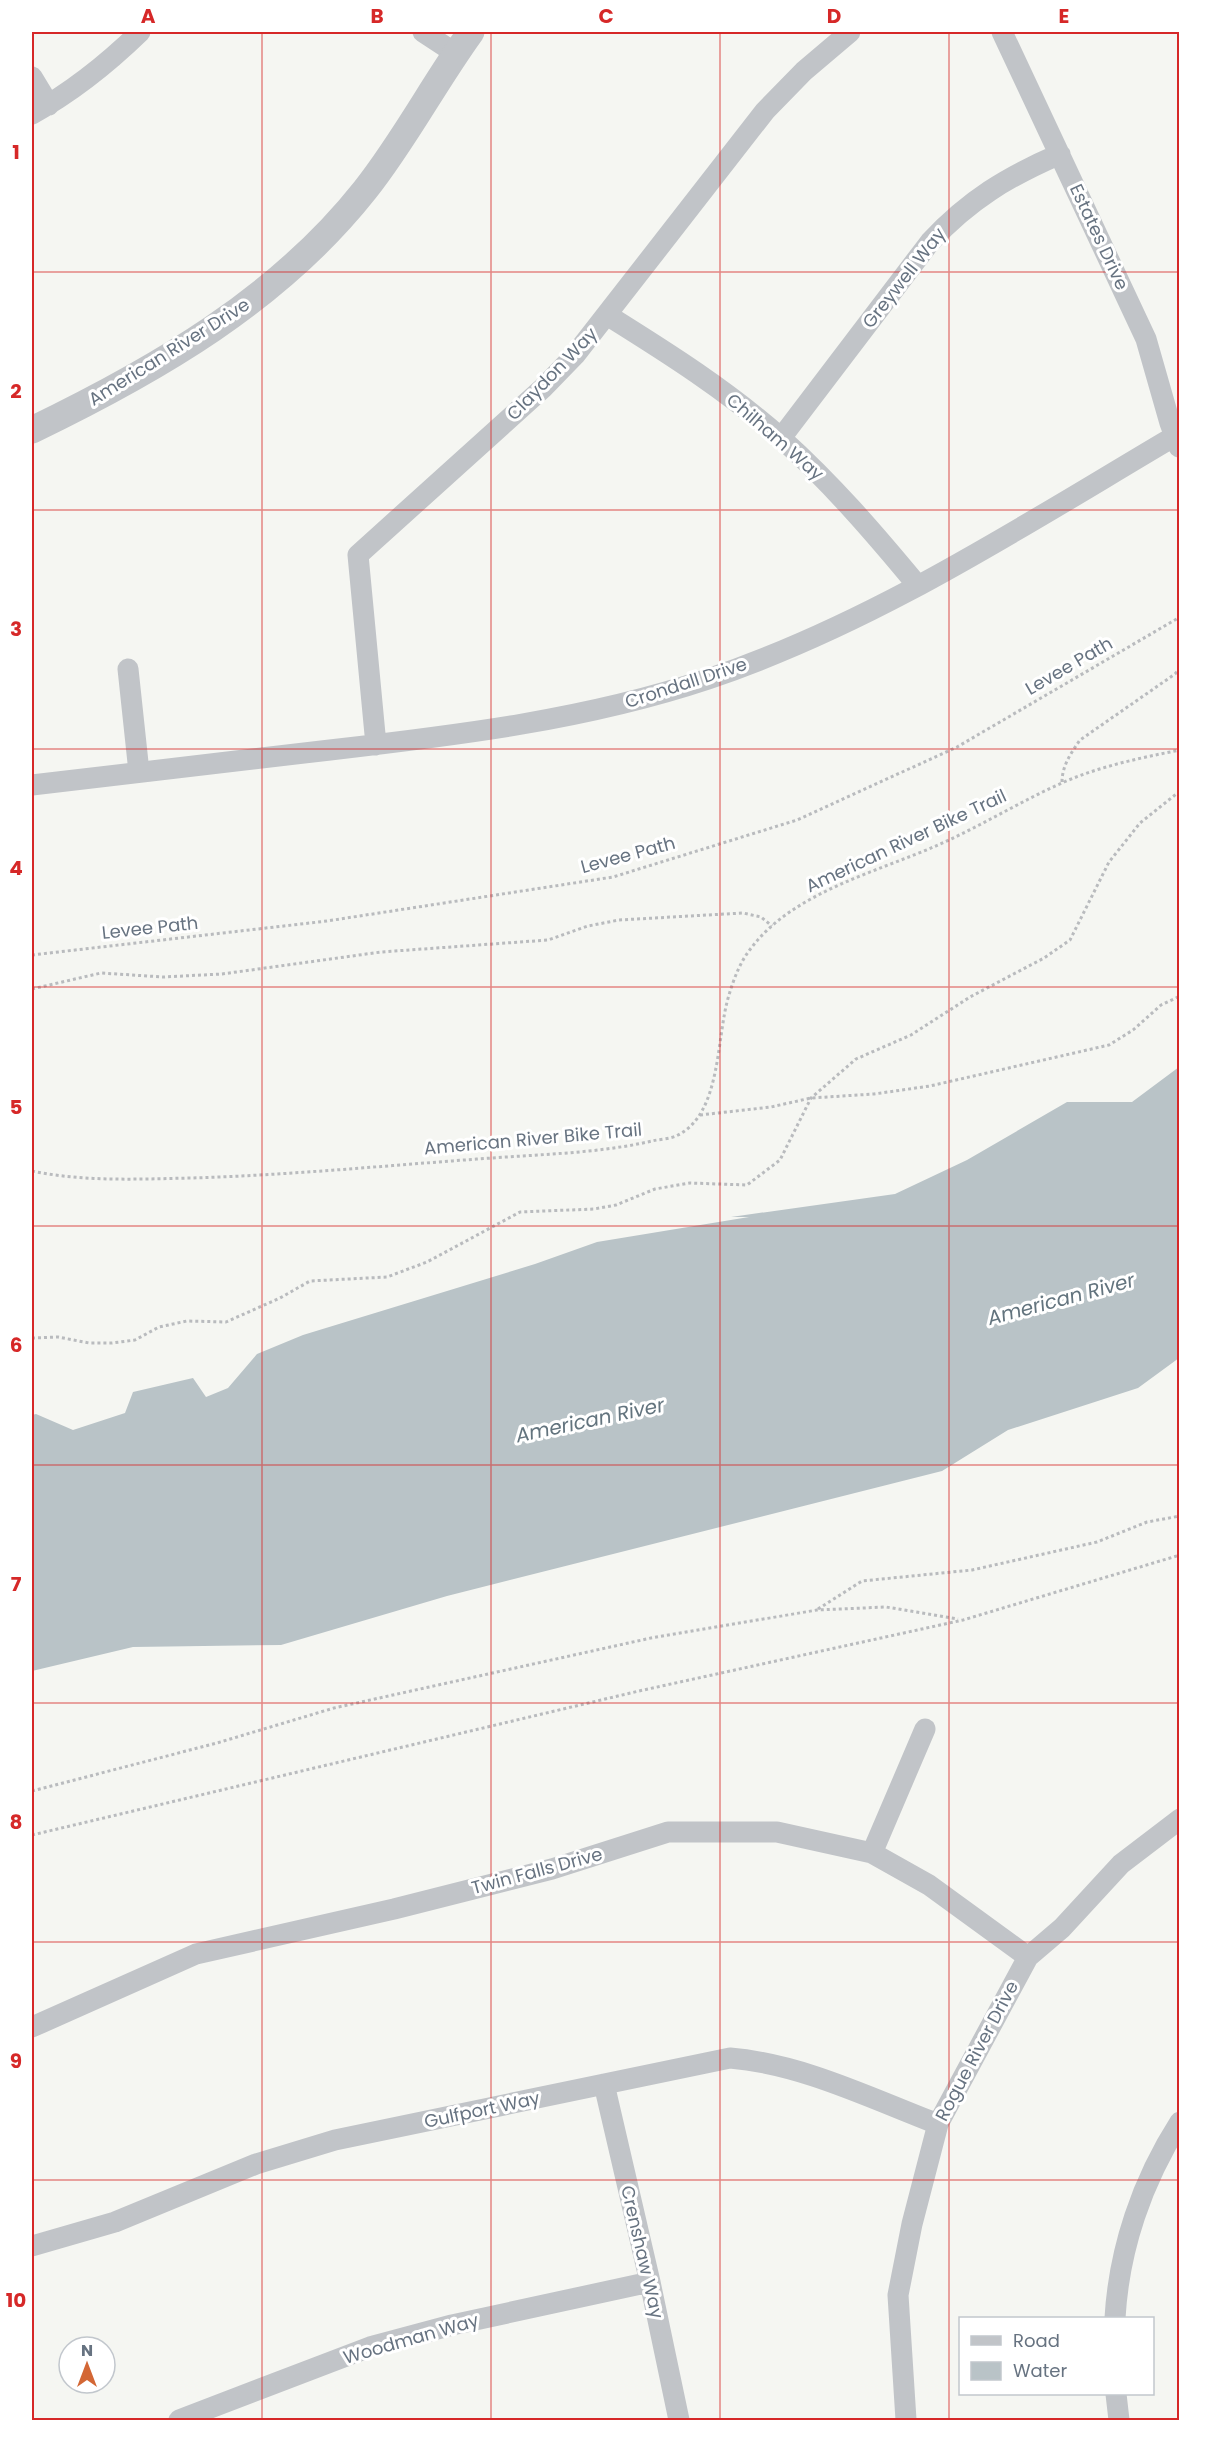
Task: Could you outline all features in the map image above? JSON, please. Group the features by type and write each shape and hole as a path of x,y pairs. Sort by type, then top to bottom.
{"street":[{"path":"32,77 40,110 113,57 140,32"},
{"path":"423,32 463,42"},
{"name":"Claydon Way","path":"376,745 358,555 543,388 607,315 765,111 804,71 850,32"},
{"name":"Estates Drive","path":"1002,32 1146,339 1178,439"},
{"name":"American River Drive","path":"32,430 134,377 196,339 246,306 295,266 339,221 366,189 463,42"},
{"name":"Greywell Way","path":"781,438 930,242 951,220 999,183 1060,154"},
{"name":"Chilham Way","path":"607,315 674,357 731,397 781,438 870,528 918,586"},
{"name":"Crondall Drive","path":"32,785 495,730 581,714 709,679 791,648 870,612 1178,439"},
{"path":"128,669 140,772"},
{"path":"872,1853 925,1729"},
{"name":"Rogue River Drive","path":"906,2421 898,2295 912,2224 938,2124 1028,1957 1062,1928 1122,1864 1179,1819"},
{"name":"Twin Falls Drive","path":"32,2027 196,1954 552,1869 668,1832 777,1832 872,1853 929,1885 1028,1957"},
{"name":"Gulfport Way","path":"32,2246 115,2222 256,2164 335,2140 730,2058 762,2060 793,2069 938,2124"},
{"name":"Crenshaw Way","path":"604,2084 650,2282 679,2421"},
{"path":"1115,2317 1130,2225 1160,2153 1179,2122"},
{"name":"Woodman Way","path":"179,2421 370,2347 452,2325 650,2282"},
{"path":"1116,2395 1119,2421"}],"path":[{"name":"Levee Path","path":"32,955 327,921 613,877 797,820 957,747 1179,617"},
{"path":"1062,783 1062,775 1070,754 1080,740 1176,674 1179,668"},
{"name":"American River Bike Trail","path":"32,1171 52,1176 108,1180 229,1177 601,1150 678,1135 700,1114 712,1086 729,994 741,964 752,947 794,908 941,844 1062,783 1118,763 1179,750"},
{"path":"32,1338 58,1337 89,1342 112,1342 135,1340 159,1327 187,1321 226,1322 280,1298 310,1281 387,1277 427,1262 520,1212 594,1209 616,1205 655,1189 690,1183 747,1185 780,1160 811,1098 856,1059 911,1035 1070,940 1109,862 1140,823 1179,791"},
{"path":"32,989 101,973 163,977 222,974 381,952 548,940 588,926 619,920 743,913 761,917 772,926"},
{"path":"700,1114 771,1107 811,1098 874,1094 930,1086 1109,1046 1133,1030 1161,1005 1179,996"},
{"path":"816,1610 861,1581 972,1570 1097,1542 1147,1522 1179,1516"},
{"path":"32,1835 639,1691 963,1620 1179,1555"},
{"path":"32,1791 217,1743 334,1708 651,1638 816,1610 886,1607 963,1620"}],"water":[{"name":"American River","path":"1179,1067 1179,1358 1138,1388 1008,1430 942,1471 447,1596 281,1645 133,1647 32,1671 32,1415 36,1414 73,1430 125,1413 133,1392 193,1378 206,1397 228,1388 257,1354 303,1335 535,1264 597,1242 749,1217 731,1217 895,1194 967,1160 1067,1102 1132,1102"}]}
